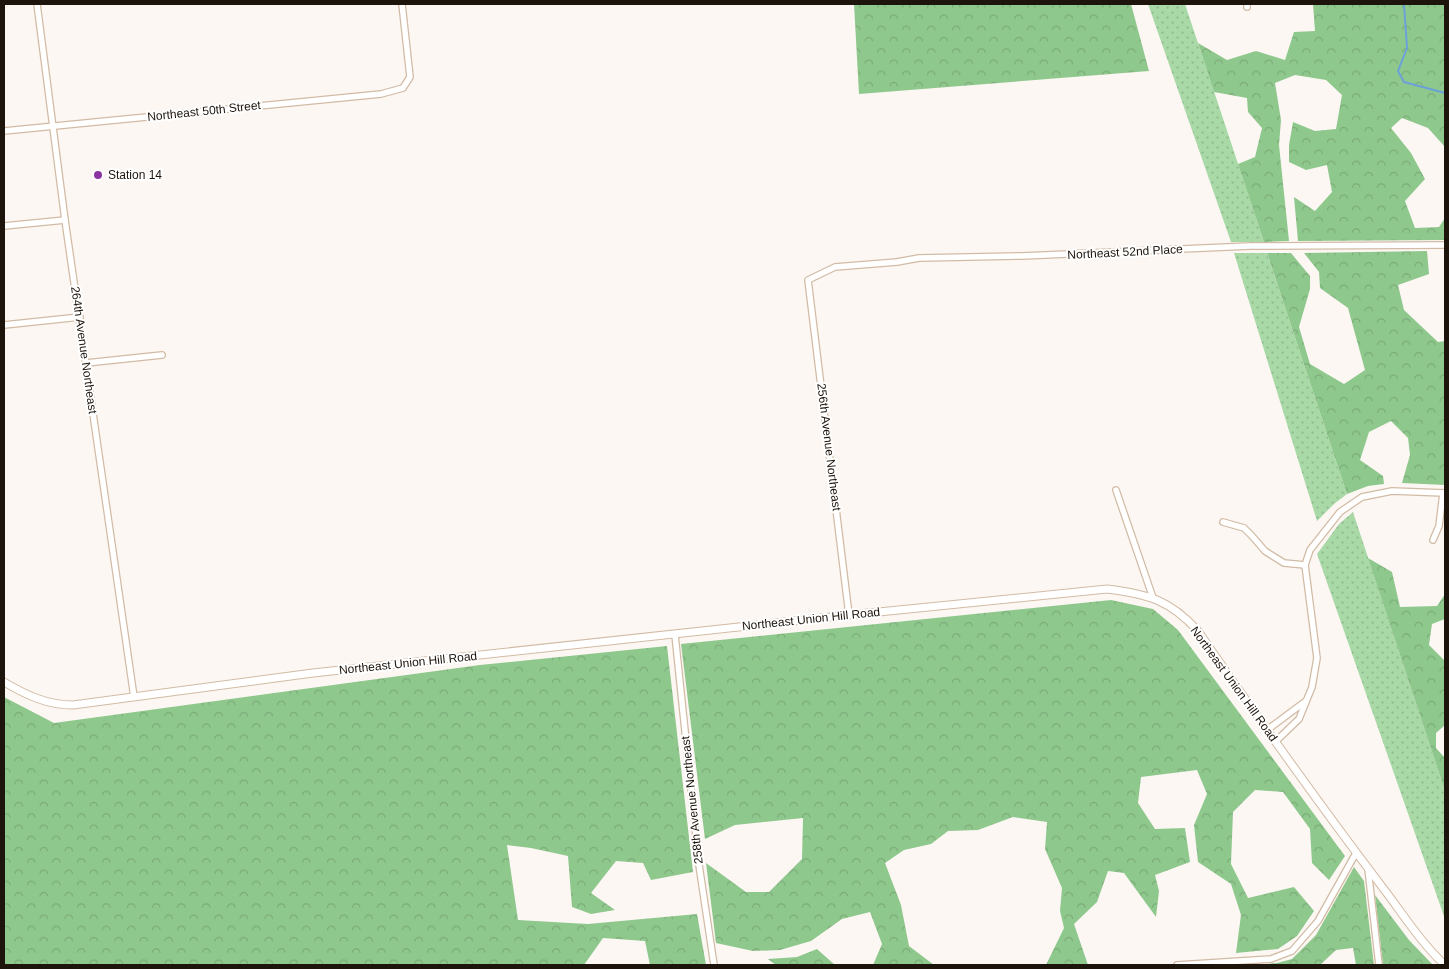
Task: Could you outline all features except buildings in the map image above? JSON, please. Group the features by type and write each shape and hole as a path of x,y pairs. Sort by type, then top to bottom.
{"street":[{"name":"264th Avenue Northeast","path":"37,4 65,220 134,697"},
{"name":"Northeast 50th Street","path":"4,131 381,94 403,88 410,77 402,4"},
{"path":"4,226 65,220"},
{"name":"Northeast 52nd Place","path":"808,280 835,267 896,262 919,258 1022,256 1250,246 1445,245"},
{"name":"256th Avenue Northeast","path":"808,280 849,615"},
{"path":"4,325 80,317"},
{"path":"86,363 162,355"},
{"path":"1116,490 1153,598"},
{"path":"1275,742 1299,719 1312,687 1317,658 1305,565 1310,550 1340,512 1362,497 1392,491 1444,493 1439,526 1433,540"},
{"path":"1223,522 1244,528 1265,551 1284,563 1305,565"},
{"name":"Northeast Union Hill Road","path":"4,682 38,700 60,705 73,705 313,673 849,615 1107,589 1133,592 1153,598 1178,612 1193,626 1356,853 1431,950 1445,965"},
{"name":"258th Avenue Northeast","path":"675,634 699,866 714,965"},
{"path":"1267,730 1306,701"},
{"path":"1177,965 1246,963 1272,959 1292,952 1318,921 1356,853"},
{"path":"1368,869 1379,965"}],"green space":[{"path":"854,4 1131,4 1149,71 859,94"},
{"path":"1148,4 1185,4 1264,242 1231,242"},
{"path":"1313,4 1445,4 1445,147 1428,128 1402,118 1391,128 1411,153 1425,179 1405,201 1415,228 1439,227 1445,218 1445,240 1298,241 1294,197 1315,211 1332,192 1327,165 1306,170 1289,162 1289,145 1293,122 1315,131 1336,129 1342,95 1326,80 1295,75 1275,83 1281,120 1279,145 1289,241 1264,242 1238,164 1255,157 1262,128 1248,112 1247,98 1214,92 1198,43 1227,60 1256,51 1285,60 1294,32 1315,31"},
{"path":"1427,251 1429,274 1398,285 1404,310 1438,342 1445,341 1445,485 1402,483 1410,455 1408,438 1391,421 1369,432 1360,460 1383,476 1384,484 1368,486 1347,494 1267,253 1291,253 1310,276 1310,289 1299,327 1310,364 1344,384 1365,370 1348,308 1320,288 1319,272 1304,253"},
{"path":"1234,253 1267,253 1347,494 1317,521"},
{"path":"1353,512 1445,791 1445,919 1317,554 1339,524"},
{"path":"1368,558 1392,572 1400,607 1437,606 1445,594 1445,619 1432,624 1429,645 1445,661 1445,725 1436,733 1436,748 1445,758 1445,791"},
{"path":"1111,600 1153,609 1178,630 1345,856 1329,880 1312,863 1310,829 1283,792 1255,790 1233,812 1231,864 1248,898 1294,887 1314,911 1297,936 1278,949 1236,953 1241,915 1231,884 1198,862 1194,825 1207,794 1197,770 1141,777 1138,803 1155,829 1185,828 1190,862 1155,875 1159,891 1156,917 1124,873 1108,871 1097,902 1074,924 1088,965 1046,965 1064,928 1060,911 1062,888 1045,849 1047,822 1013,817 978,830 948,831 931,844 904,850 885,863 901,905 909,946 934,965 873,965 882,944 870,912 842,919 811,941 780,950 753,951 716,943 706,863 746,892 769,892 802,859 803,818 735,825 705,839 681,644"},
{"path":"667,646 693,872 651,880 643,863 616,861 591,893 615,910 591,914 572,907 568,856 507,845 518,920 588,924 697,914 706,965 650,965 645,941 603,938 584,965 4,965 4,697 54,723 480,665"},
{"path":"1354,867 1364,881 1374,965 1356,965 1353,948 1336,950 1320,965 1254,965 1277,963 1292,959 1316,935"},
{"path":"1375,895 1409,940 1433,965 1383,965"},
{"path":"817,949 835,965 776,965 768,959 797,957"}],"waterway":[{"path":"1404,4 1407,48 1398,71 1404,82 1445,93"}],"place":[{"name":"Station 14","path":"98,175"}]}
